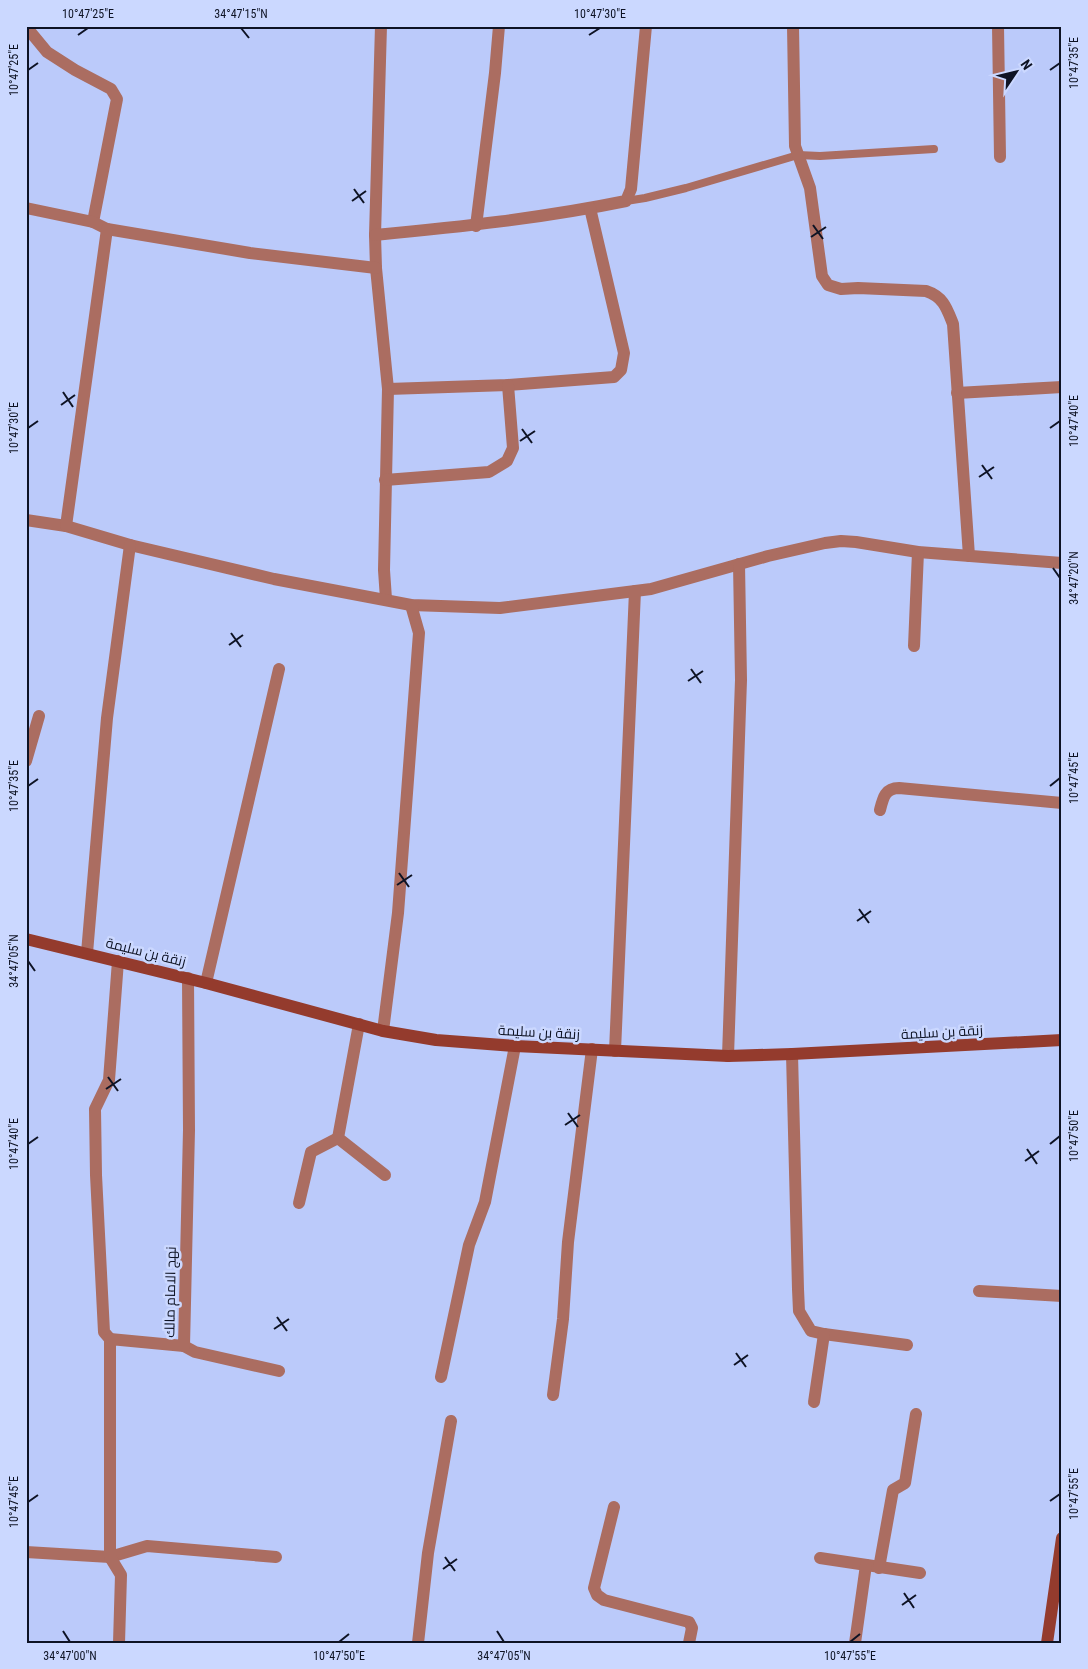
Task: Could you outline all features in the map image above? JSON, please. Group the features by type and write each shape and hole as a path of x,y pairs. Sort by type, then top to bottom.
{"street":[{"path":"381,26 375,235 376,268 388,388 386,599"},
{"path":"476,226 496,73 499,26"},
{"path":"375,235 476,226 626,201 631,189 646,26"},
{"path":"793,26 795,146 810,188 822,276 828,285 841,289 858,288 936,294 945,305 953,324 969,556"},
{"path":"998,26 1000,157"},
{"path":"28,28 47,52 111,90 117,99 93,222"},
{"path":"26,208 93,222 107,229 250,252 376,268"},
{"path":"388,388 508,385 614,377 621,370 624,354 590,208"},
{"path":"66,526 107,229"},
{"path":"386,480 489,472 501,466 507,461 513,448 508,385"},
{"path":"958,393 1062,387"},
{"path":"26,520 66,526 130,545 274,579 411,604 500,608 652,589 804,547 840,542 856,542 918,552 1062,563"},
{"path":"87,953 107,718 130,545"},
{"path":"914,646 918,552"},
{"path":"728,1056 741,680 739,564"},
{"path":"615,1051 635,591"},
{"path":"383,1031 398,913 418,643 418,633 411,604"},
{"path":"206,983 279,669"},
{"path":"26,761 39,716"},
{"path":"880,810 885,794 892,788 1062,803"},
{"name":"زنقة بن سليمة","path":"26,939 188,978 383,1031 436,1040 515,1046 728,1056 1062,1040"},
{"path":"118,961 109,1080 95,1109 96,1175 104,1332 110,1339 110,1557 121,1575 119,1643"},
{"name":"نهج الامام مالك","path":"110,1339 184,1346 189,1130 188,978"},
{"path":"338,1138 359,1024"},
{"path":"441,1377 469,1245 485,1202 515,1046"},
{"path":"553,1395 563,1319 568,1242 592,1049"},
{"path":"792,1054 799,1311 811,1330 824,1334 907,1345"},
{"path":"338,1138 385,1175"},
{"path":"299,1203 311,1152 338,1138"},
{"path":"979,1291 1062,1296"},
{"path":"814,1402 824,1334"},
{"path":"184,1346 195,1352 279,1371"},
{"path":"879,1568 893,1490 906,1483 916,1414"},
{"path":"418,1643 428,1553 451,1421"},
{"path":"614,1507 594,1588 596,1596 604,1600 689,1622 692,1628 689,1643"},
{"path":"1047,1643 1062,1538"},
{"path":"26,1552 110,1557 147,1546 276,1557"},
{"path":"820,1558 920,1573"},
{"path":"855,1643 866,1565"}],"lane":[{"path":"626,201 686,188 798,155 820,156 934,149"}]}
